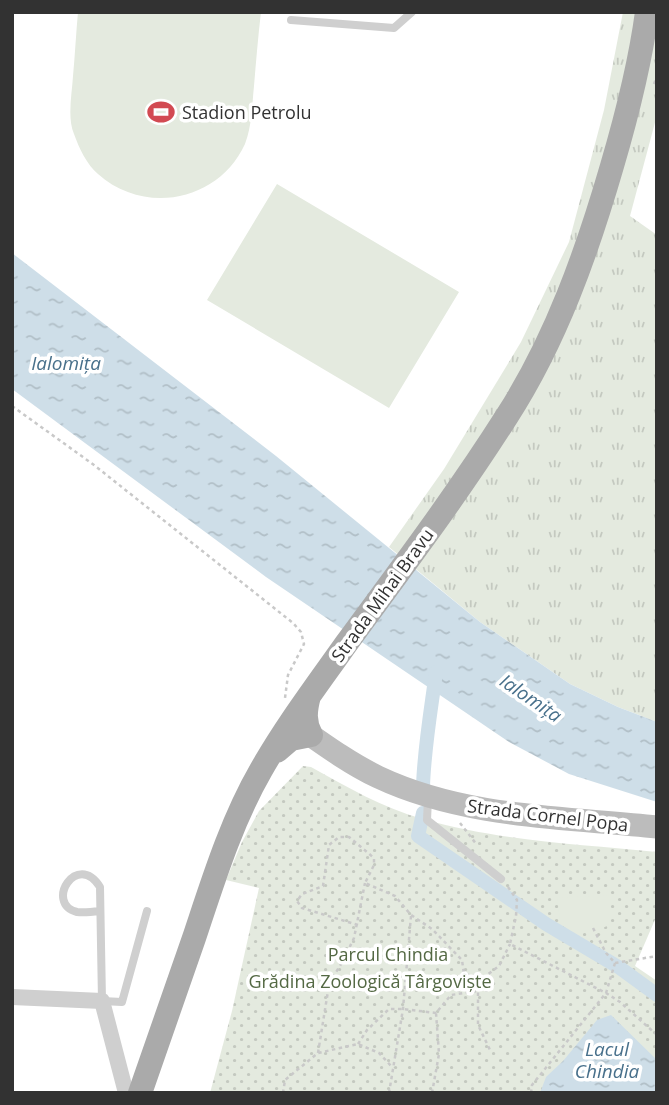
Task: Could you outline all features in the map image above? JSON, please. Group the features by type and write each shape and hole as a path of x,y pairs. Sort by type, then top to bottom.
{"main road":[{"name":"Strada Mihai Bravu","path":"631,101 647,12"},
{"name":"Strada Mihai Bravu","path":"140,1093 217,867 241,808 264,764 301,728 309,696 508,415 542,352 560,314 596,220 631,101 657,33"},
{"name":"Strada Cornel Popa","path":"301,728 362,768 395,784 468,807 657,827"}],"street":[{"path":"12,997 102,1001 126,1093"}],"lane":[{"path":"291,20 394,28 412,12"},
{"path":"429,796 427,820 501,879"},
{"path":"100,911 71,910 63,897 67,881 81,874 96,880 100,887 102,1001 122,1002 147,912"}],"path":[{"path":"12,406 94,465 293,623 301,632 304,644 288,675 284,697 301,728"},
{"path":"318,1053 328,991 354,938 358,925 365,883 374,865 374,858 349,837 339,837 329,845 323,887 302,894 297,901 302,908 358,925"},
{"path":"365,883 395,896 411,915 432,929 462,960 464,974 483,978"},
{"path":"491,1052 478,1025 478,991 483,978 499,966 510,944 517,900"},
{"path":"389,1093 403,1009 411,915"},
{"path":"593,928 615,964"},
{"path":"510,944 606,993 657,1035"},
{"path":"615,964 657,956"},
{"path":"531,1093 532,1085 606,993 615,964"},
{"path":"432,1093 439,1054 436,1013 451,995 478,991"},
{"path":"358,1044 367,1030 389,1009 436,1013"},
{"path":"283,1093 285,1080 318,1053 358,1044 379,1053 393,1068"}],"green space":[{"name":"Stadion Petrolu","path":"78,12 261,12 247,137 233,163 218,179 199,190 158,198 137,195 117,187 90,166 78,145 71,120"},
{"path":"623,12 657,12 657,115 630,216 657,235 657,722 570,684 480,622 389,547 444,469 521,342 569,242 604,110"},
{"path":"277,184 459,292 389,408 207,300"},
{"name":"Parcul Chindia","path":"303,766 311,767 394,809 423,819 539,841 657,852 657,915 635,966 657,981 657,1093 210,1093 232,1011 259,888 226,880 259,811"},
{"path":"609,895 610,924 593,934 564,927 557,898"}],"water":[{"name":"Ialomița","path":"12,253 276,456 480,622 570,684 657,722 657,802 569,774 509,742 266,577 12,389"},
{"name":"Lacul Chindia","path":"611,1015 657,1060 657,1093 540,1093 546,1077 597,1020"}],"waterway":[{"path":"423,787 436,672"},
{"path":"423,813 418,836 546,924 620,968 657,995"}],"place":[{"name":"Stadion Petrolu","path":"161,112"}],"park label":[{"name":"Grădina Zoologică Târgoviște","path":"370,981"}]}
